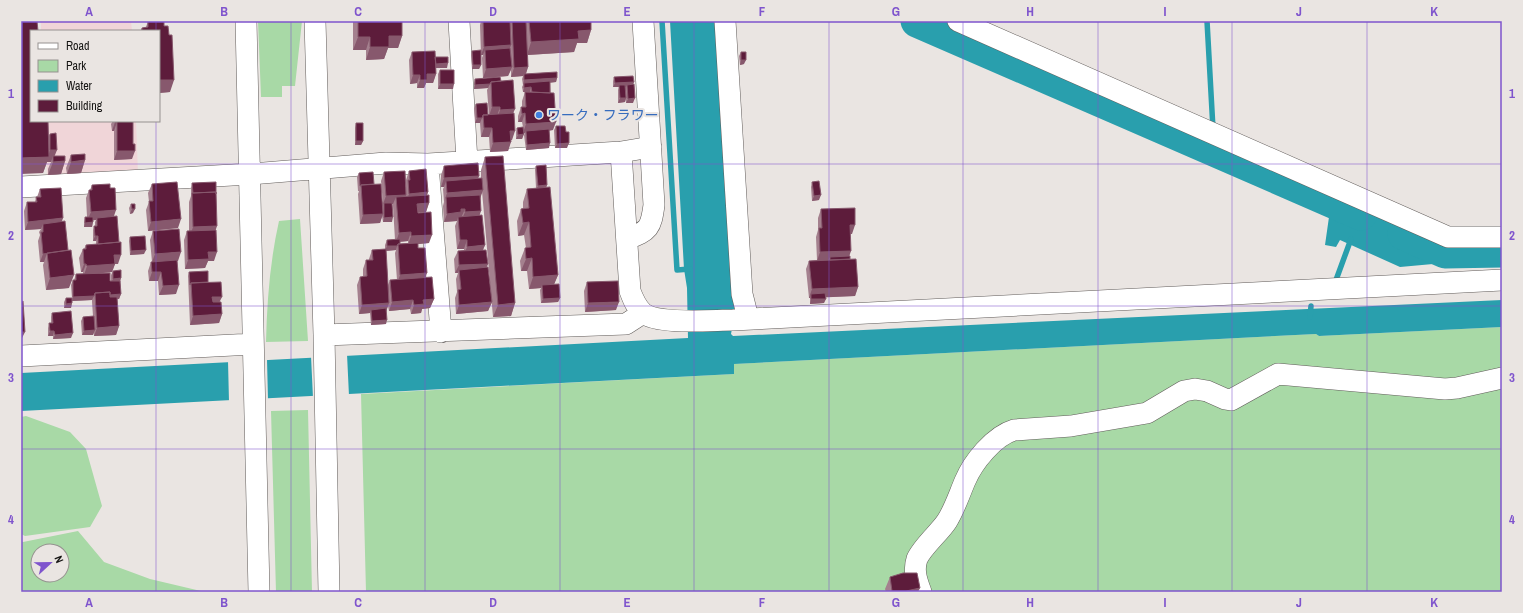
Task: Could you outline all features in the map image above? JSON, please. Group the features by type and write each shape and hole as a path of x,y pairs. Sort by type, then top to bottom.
{"street":[{"path":"246,21 259,592"},
{"path":"315,21 329,592"},
{"path":"459,21 467,162"},
{"path":"627,239 641,234 648,229 652,223 654,205 643,21"},
{"path":"725,21 742,294 740,319"},
{"path":"958,21 984,27 1213,134 1448,237 1502,237"},
{"path":"21,187 250,174 386,163 428,164 467,162 621,152 651,148"},
{"path":"621,152 630,291 635,304 643,313 668,320 686,321 740,319 1502,280"},
{"path":"428,164 441,332"},
{"path":"324,342 441,332 626,324 643,313"},
{"path":"21,356 253,348"},
{"path":"921,592 916,577 915,568 918,558 951,515 972,468 994,441 1006,432 1014,430 1071,426 1147,412 1184,391 1195,389 1207,390 1225,399 1231,400 1278,374 1445,389 1458,388 1502,378"}],"shaded area":[{"path":"41,21 131,21 132,30 41,30"},
{"path":"45,122 136,122 138,174 47,177"}],"green space":[{"path":"258,21 302,21 295,86 282,86 282,97 261,97"},
{"path":"300,219 308,341 266,342 267,311 273,251 279,221"},
{"path":"1502,327 1502,592 366,592 361,394 734,374 733,364 1316,334 1319,336"},
{"path":"308,410 312,592 276,592 271,411"},
{"path":"26,416 70,432 86,449 102,506 90,527 25,536 21,534 21,417"},
{"path":"78,531 104,562 150,579 205,592 21,592 21,541 23,542"}],"water":[{"path":"670,21 717,21 735,312 731,334 733,336 1502,300 1502,327 1319,336 1316,334 734,364 734,374 21,411 21,373 688,338 687,288 684,269"},
{"path":"1322,189 1444,245 1444,263 1400,267 1340,240 1336,247 1325,245 1329,217 1317,201"}],"pier":[{"path":"347,354 349,396 313,398 311,356"},
{"path":"267,359 268,400 229,402 228,361"}],"building":[{"path":"21,21 37,21 38,30 30,30 30,122 48,122 49,157 21,158"},
{"path":"148,21 164,21 164,26 168,26 169,35 172,35 174,80 160,80 160,30 142,30 142,28 148,27"},
{"path":"358,21 402,21 402,36 389,36 389,47 370,47 370,37 358,37"},
{"path":"483,21 510,21 511,45 484,47"},
{"path":"512,21 526,21 528,67 514,68"},
{"path":"529,21 591,21 591,30 578,31 579,39 531,42"},
{"path":"510,48 512,67 486,69 485,50"},
{"path":"481,50 481,65 473,65 472,51"},
{"path":"435,51 436,74 427,74 427,80 420,80 420,75 413,75 412,52"},
{"path":"741,52 746,52 746,60 741,60"},
{"path":"435,57 448,57 448,63 436,64"},
{"path":"440,70 454,70 454,84 440,84"},
{"path":"557,72 557,78 524,80 524,74"},
{"path":"633,76 634,82 615,83 614,77"},
{"path":"500,77 501,81 491,82 490,84 475,85 475,79"},
{"path":"513,80 515,109 500,110 500,107 492,107 491,82"},
{"path":"550,81 550,93 532,92 531,87 524,88 524,83"},
{"path":"634,84 635,98 628,99 627,85"},
{"path":"619,85 625,85 626,98 620,98"},
{"path":"525,92 554,93 556,122 526,124 525,113 522,114 521,107 526,107"},
{"path":"487,103 488,115 483,115 482,118 477,118 476,104"},
{"path":"514,113 515,131 510,131 511,142 493,143 492,128 484,128 483,115"},
{"path":"117,122 133,122 133,144 135,144 135,151 117,151"},
{"path":"356,123 363,123 363,141 356,141"},
{"path":"556,126 565,126 566,132 569,132 569,143 557,144"},
{"path":"523,127 524,134 518,135 517,128"},
{"path":"549,129 550,143 527,145 526,131"},
{"path":"56,133 57,150 50,150 50,134"},
{"path":"85,154 85,160 71,162 71,155"},
{"path":"53,156 65,156 65,161 53,162"},
{"path":"503,156 515,303 498,305 485,157"},
{"path":"478,163 479,176 444,178 444,166"},
{"path":"546,165 547,185 538,186 536,166"},
{"path":"426,169 428,192 409,194 409,171"},
{"path":"405,171 406,195 386,196 384,172"},
{"path":"373,172 374,184 360,186 359,173"},
{"path":"482,178 483,190 447,193 446,181"},
{"path":"819,181 821,195 814,196 812,182"},
{"path":"177,182 181,219 151,222 149,201 153,201 152,184"},
{"path":"216,182 216,192 193,193 192,183"},
{"path":"110,184 110,188 115,188 116,210 91,212 89,190 92,190 92,185"},
{"path":"381,184 383,214 363,215 361,185"},
{"path":"550,187 558,275 533,277 532,258 526,259 525,248 531,247 529,222 523,223 521,209 529,208 527,189"},
{"path":"61,188 63,218 28,222 27,202 37,202 36,197 41,197 40,189"},
{"path":"216,192 217,226 193,227 192,193"},
{"path":"429,195 429,203 417,204 418,213 431,212 432,235 411,236 411,232 399,233 396,197"},
{"path":"480,195 481,211 465,212 465,209 461,209 461,212 447,214 446,197"},
{"path":"384,203 392,203 393,217 384,218"},
{"path":"131,204 135,204 135,209 132,209"},
{"path":"855,208 855,225 850,225 851,251 820,252 819,228 822,228 821,209"},
{"path":"482,215 485,245 467,247 467,240 460,240 458,217"},
{"path":"117,216 119,242 98,244 98,236 95,236 94,226 97,226 97,218"},
{"path":"85,217 93,217 93,222 85,223"},
{"path":"65,221 68,250 43,254 41,232 43,232 43,224"},
{"path":"179,229 181,252 155,254 153,231"},
{"path":"216,230 217,252 208,252 209,259 188,260 187,231"},
{"path":"145,236 146,250 131,251 130,237"},
{"path":"400,239 400,244 397,246 387,246 387,240"},
{"path":"121,242 121,255 114,255 115,264 87,266 84,264 83,249 86,249 86,245"},
{"path":"418,243 418,248 425,248 427,273 400,275 398,244"},
{"path":"386,249 389,303 362,305 360,277 367,276 366,260 373,260 372,250"},
{"path":"71,250 74,275 50,278 47,253"},
{"path":"486,250 488,264 459,265 458,251"},
{"path":"850,256 850,259 830,260 830,257"},
{"path":"856,259 858,287 812,289 809,261"},
{"path":"177,260 179,285 163,286 161,272 152,272 151,262"},
{"path":"488,267 492,302 459,305 458,290 461,289 459,270"},
{"path":"121,270 121,278 113,279 113,271"},
{"path":"208,271 208,282 191,283 190,285 189,272"},
{"path":"110,273 110,281 120,281 121,294 110,295 110,292 95,293 94,296 73,297 73,280 76,280 76,274"},
{"path":"432,277 434,299 423,300 424,304 414,305 413,300 392,302 390,280"},
{"path":"618,281 619,302 588,303 587,282"},
{"path":"221,282 222,297 212,297 213,302 221,302 222,314 193,316 191,283"},
{"path":"559,284 560,298 543,299 542,285"},
{"path":"110,292 110,297 117,297 119,326 97,328 95,293"},
{"path":"825,293 826,299 811,299 811,294"},
{"path":"66,298 72,298 72,303 66,304"},
{"path":"23,301 25,332 21,332 21,302"},
{"path":"386,308 387,320 372,321 371,310"},
{"path":"71,311 73,333 55,335 54,331 50,331 49,323 53,323 52,313"},
{"path":"94,316 95,330 84,331 83,317"},
{"path":"903,573 917,573 920,588 906,591 892,591 890,577"}],"waterway":[{"path":"662,21 677,270 690,269"},
{"path":"917,21 1361,214"},
{"path":"1207,21 1213,129"},
{"path":"1404,234 1445,252 1502,251"},
{"path":"1336,280 1351,239"},
{"path":"1310,317 1311,306"}],"place":[{"name":"ワーク・フラワー","path":"539,115"}]}
